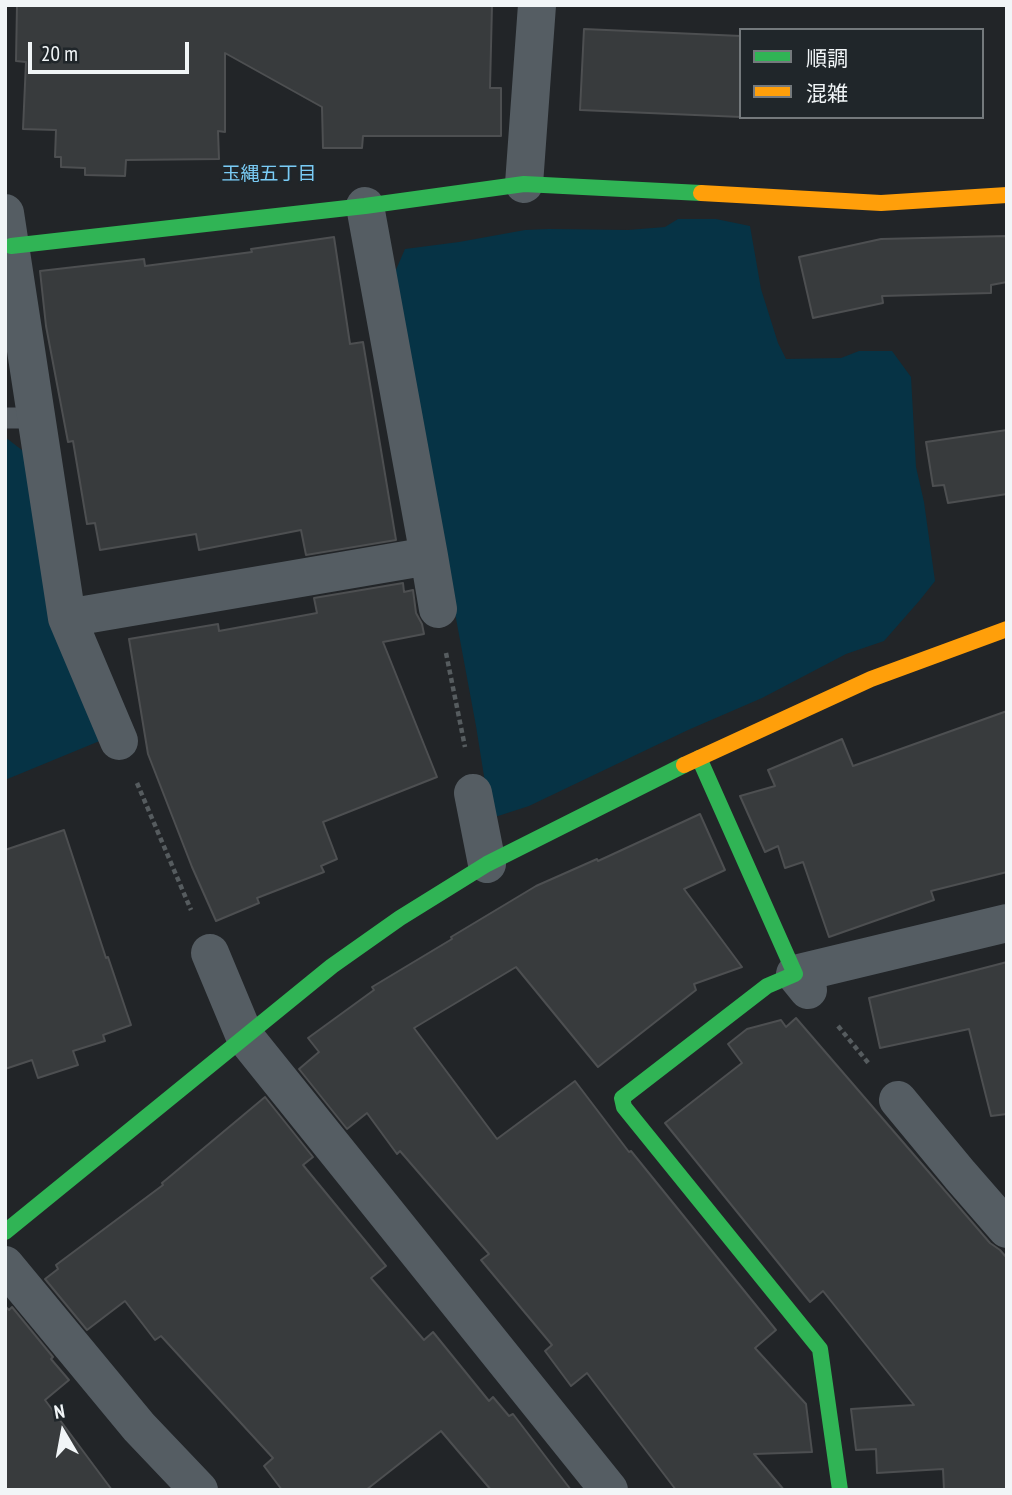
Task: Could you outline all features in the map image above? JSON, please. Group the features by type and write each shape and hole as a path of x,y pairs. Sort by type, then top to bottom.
{"street":[{"path":"524,184 537,5"},
{"path":"119,741 67,618 21,418 8,229 365,206 524,184 881,203 1007,195"},
{"path":"365,206 438,609"},
{"path":"67,618 429,556"},
{"path":"5,1232 332,966 388,926 487,864 699,758 871,679 1007,629"},
{"path":"699,758 802,982"},
{"path":"473,793 487,864"},
{"path":"840,1490 820,1349 624,1107 622,1097 768,986 802,982 1007,923"},
{"path":"209,953 245,1037 609,1490"},
{"path":"898,1100 1007,1229"},
{"path":"5,1265 139,1427 199,1490"}],"path":[{"path":"438,609 473,793"},
{"path":"119,741 209,953"},
{"path":"802,982 898,1100"}],"shaded area":[{"path":"678,219 716,219 750,226 761,289 778,343 786,359 841,358 859,351 892,351 911,377 916,467 924,502 935,581 884,641 846,654 762,698 529,806 495,817 487,795 395,272 405,249 525,230 628,230 665,227"},
{"path":"5,437 27,454 102,740 5,780"}],"building":[{"path":"17,5 492,5 490,88 501,88 501,136 363,136 362,148 323,148 322,107 225,53 225,132 218,131 219,159 126,160 125,176 85,175 85,168 61,167 61,157 55,157 56,130 23,129 26,62 16,61"},
{"path":"584,29 739,36 739,117 580,110"},
{"path":"1007,236 1007,282 991,285 991,293 882,296 883,303 813,318 799,257 881,239"},
{"path":"334,237 350,344 363,342 396,540 306,555 301,530 199,550 196,534 100,550 95,523 87,524 73,441 68,442 46,326 40,271 144,259 145,266 252,252 251,249"},
{"path":"1007,430 1007,494 948,503 944,485 933,486 926,442"},
{"path":"403,583 404,592 413,590 416,613 424,634 383,642 437,777 323,822 337,859 321,866 324,872 257,898 259,903 216,921 148,754 129,639 218,624 219,631 317,613 314,598"},
{"path":"1007,711 1007,872 931,891 934,900 829,937 803,862 785,868 778,846 765,852 740,796 775,786 768,770 842,739 853,766"},
{"path":"700,814 725,870 684,889 742,967 694,984 696,990 598,1067 516,967 414,1028 497,1139 575,1081 629,1152 631,1151 776,1330 755,1348 806,1404 812,1452 754,1454 784,1490 676,1490 587,1373 571,1386 545,1351 552,1345 481,1260 489,1254 400,1151 397,1154 367,1113 347,1129 299,1069 319,1052 308,1038 374,990 372,987 536,886"},
{"path":"64,830 131,1025 103,1035 105,1041 73,1051 78,1065 38,1078 32,1060 5,1069 5,850"},
{"path":"1007,962 1007,1114 991,1116 969,1029 880,1048 869,998"},
{"path":"796,1018 990,1243 1007,1258 1007,1490 944,1490 943,1469 877,1473 876,1449 856,1450 851,1409 914,1405 823,1291 810,1302 665,1123 742,1063 728,1044 747,1029 781,1020 786,1027"},
{"path":"265,1097 313,1157 303,1165 386,1266 371,1278 424,1340 433,1332 489,1401 493,1397 509,1416 513,1414 571,1490 491,1490 441,1431 366,1490 282,1490 264,1466 273,1458 161,1336 155,1340 125,1301 87,1330 45,1279 58,1269 56,1265 163,1185 162,1183"},
{"path":"5,1306 9,1310 12,1307 69,1380 45,1400 112,1490 5,1490"}],"traffic: fast":[{"path":"11,246 365,206 524,184 701,193"},
{"path":"699,758 795,974 767,986 622,1098 624,1107 820,1349 840,1490"},
{"path":"5,1232 332,966 400,918 487,864 684,765"}],"traffic: slow":[{"path":"701,193 881,203 1007,195"},
{"path":"684,765 871,679 1007,629"}],"district":[{"name":"玉縄五丁目","path":"269,175"}]}
